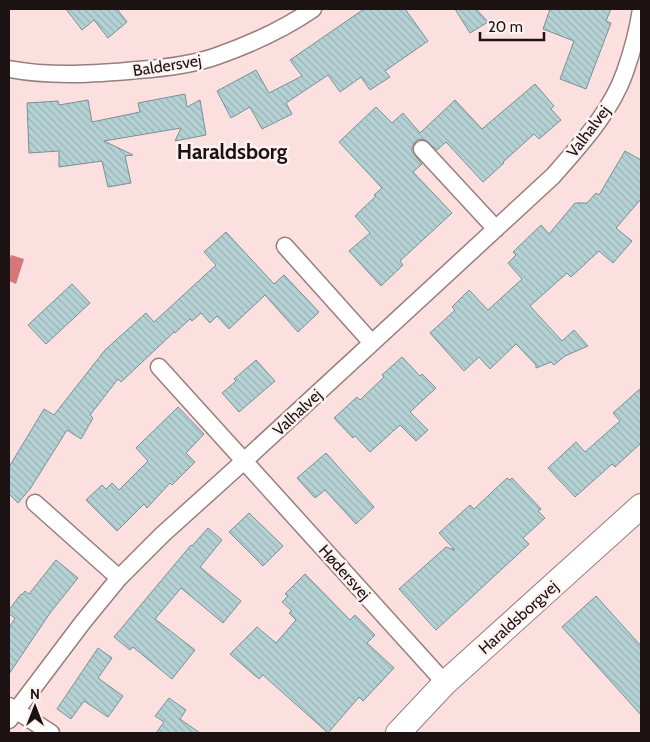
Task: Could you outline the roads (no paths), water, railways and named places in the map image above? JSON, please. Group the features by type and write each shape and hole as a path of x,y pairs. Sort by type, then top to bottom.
{"street":[{"name":"Baldersvej","path":"9,69 31,73 90,75 187,64 217,56 290,25 313,9"},
{"name":"Valhalvej","path":"11,712 119,578 163,534 553,176 595,126 613,96 625,73 641,9"},
{"path":"422,148 496,229"},
{"path":"285,246 372,343"},
{"path":"159,367 244,461"},
{"name":"Hødersvej","path":"244,461 445,683"},
{"path":"35,503 119,578"},
{"name":"Haraldsborgvej","path":"398,733 445,683 641,506"},
{"path":"11,712 51,733"}],"district":[{"name":"Haraldsborg","path":"232,152"}]}
